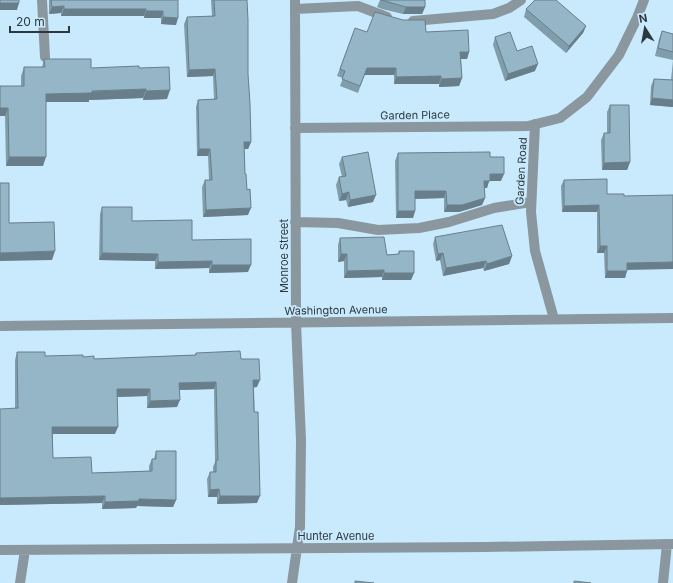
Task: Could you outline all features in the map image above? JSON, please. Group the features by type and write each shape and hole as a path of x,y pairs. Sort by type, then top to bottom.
{"street":[{"path":"42,0 45,57"},
{"path":"295,4 358,6 380,16 399,20 422,22 493,14 509,8 521,0"},
{"name":"Garden Road","path":"554,319 535,250 531,212 535,124 560,118 587,97 619,55 638,18 644,0"},
{"name":"Monroe Street","path":"292,583 300,527 301,440 296,323 295,4"},
{"name":"Garden Place","path":"295,128 528,126 535,124"},
{"path":"295,222 338,224 378,230 418,228 449,222 494,208 531,202"},
{"name":"Washington Avenue","path":"0,326 673,318"},
{"path":"663,583 670,544"},
{"name":"Hunter Avenue","path":"0,550 670,544"},
{"path":"20,583 25,550"}],"building":[{"path":"0,0 19,0 19,3 0,3"},
{"path":"51,0 178,0 178,18 163,17 163,11 146,11 146,9 64,9 64,6 52,7"},
{"path":"214,0 247,0 251,142 244,142 245,174 247,190 250,189 251,208 206,210 205,180 212,180 210,149 199,149 198,100 217,99 215,69 189,70 187,17 215,16"},
{"path":"381,0 425,0 425,7 406,7"},
{"path":"535,0 556,0 586,26 569,46 526,9"},
{"path":"375,12 403,20 425,20 426,32 468,30 469,52 460,52 462,78 441,79 441,76 396,77 396,68 367,68 360,86 342,79 345,71 340,69 355,28 367,32"},
{"path":"662,31 673,34 673,52 658,48"},
{"path":"510,32 517,51 532,46 538,64 508,74 495,37"},
{"path":"44,59 91,59 91,68 139,66 139,68 169,67 170,90 146,91 146,89 92,91 92,93 46,94 46,157 9,157 8,108 0,108 0,86 24,86 24,67 45,67"},
{"path":"654,79 673,80 673,100 652,98"},
{"path":"610,105 629,105 630,162 604,163 604,133 610,133"},
{"path":"368,152 376,195 350,200 349,192 342,194 339,177 346,176 342,157"},
{"path":"490,152 490,157 504,157 504,174 490,174 490,181 484,181 485,198 462,205 447,205 446,191 415,191 415,211 398,211 398,153"},
{"path":"607,179 607,194 624,194 624,196 673,195 673,262 627,263 627,271 607,271 607,246 600,246 599,205 564,206 564,180"},
{"path":"0,183 9,183 9,223 54,222 55,251 0,253"},
{"path":"102,207 132,207 132,221 192,220 192,240 251,239 251,265 212,265 212,261 158,262 158,254 102,253"},
{"path":"502,225 512,256 487,264 486,261 446,268 443,253 438,254 435,237"},
{"path":"384,237 387,255 399,254 399,251 414,251 414,273 384,273 384,270 347,271 347,254 341,254 340,238"},
{"path":"240,351 241,359 259,359 260,380 253,380 254,412 258,412 260,496 220,496 219,489 210,490 210,472 216,472 216,460 218,460 216,382 179,383 180,400 150,401 150,389 117,389 118,427 52,427 53,458 91,457 92,473 152,471 152,459 156,459 156,451 176,451 176,500 139,499 139,501 105,502 105,496 0,498 0,409 18,408 17,352 45,352 45,356 94,356 94,359 196,355 196,353"},
{"path":"355,581 374,583 355,583"},
{"path":"574,581 591,583 574,583"}]}
